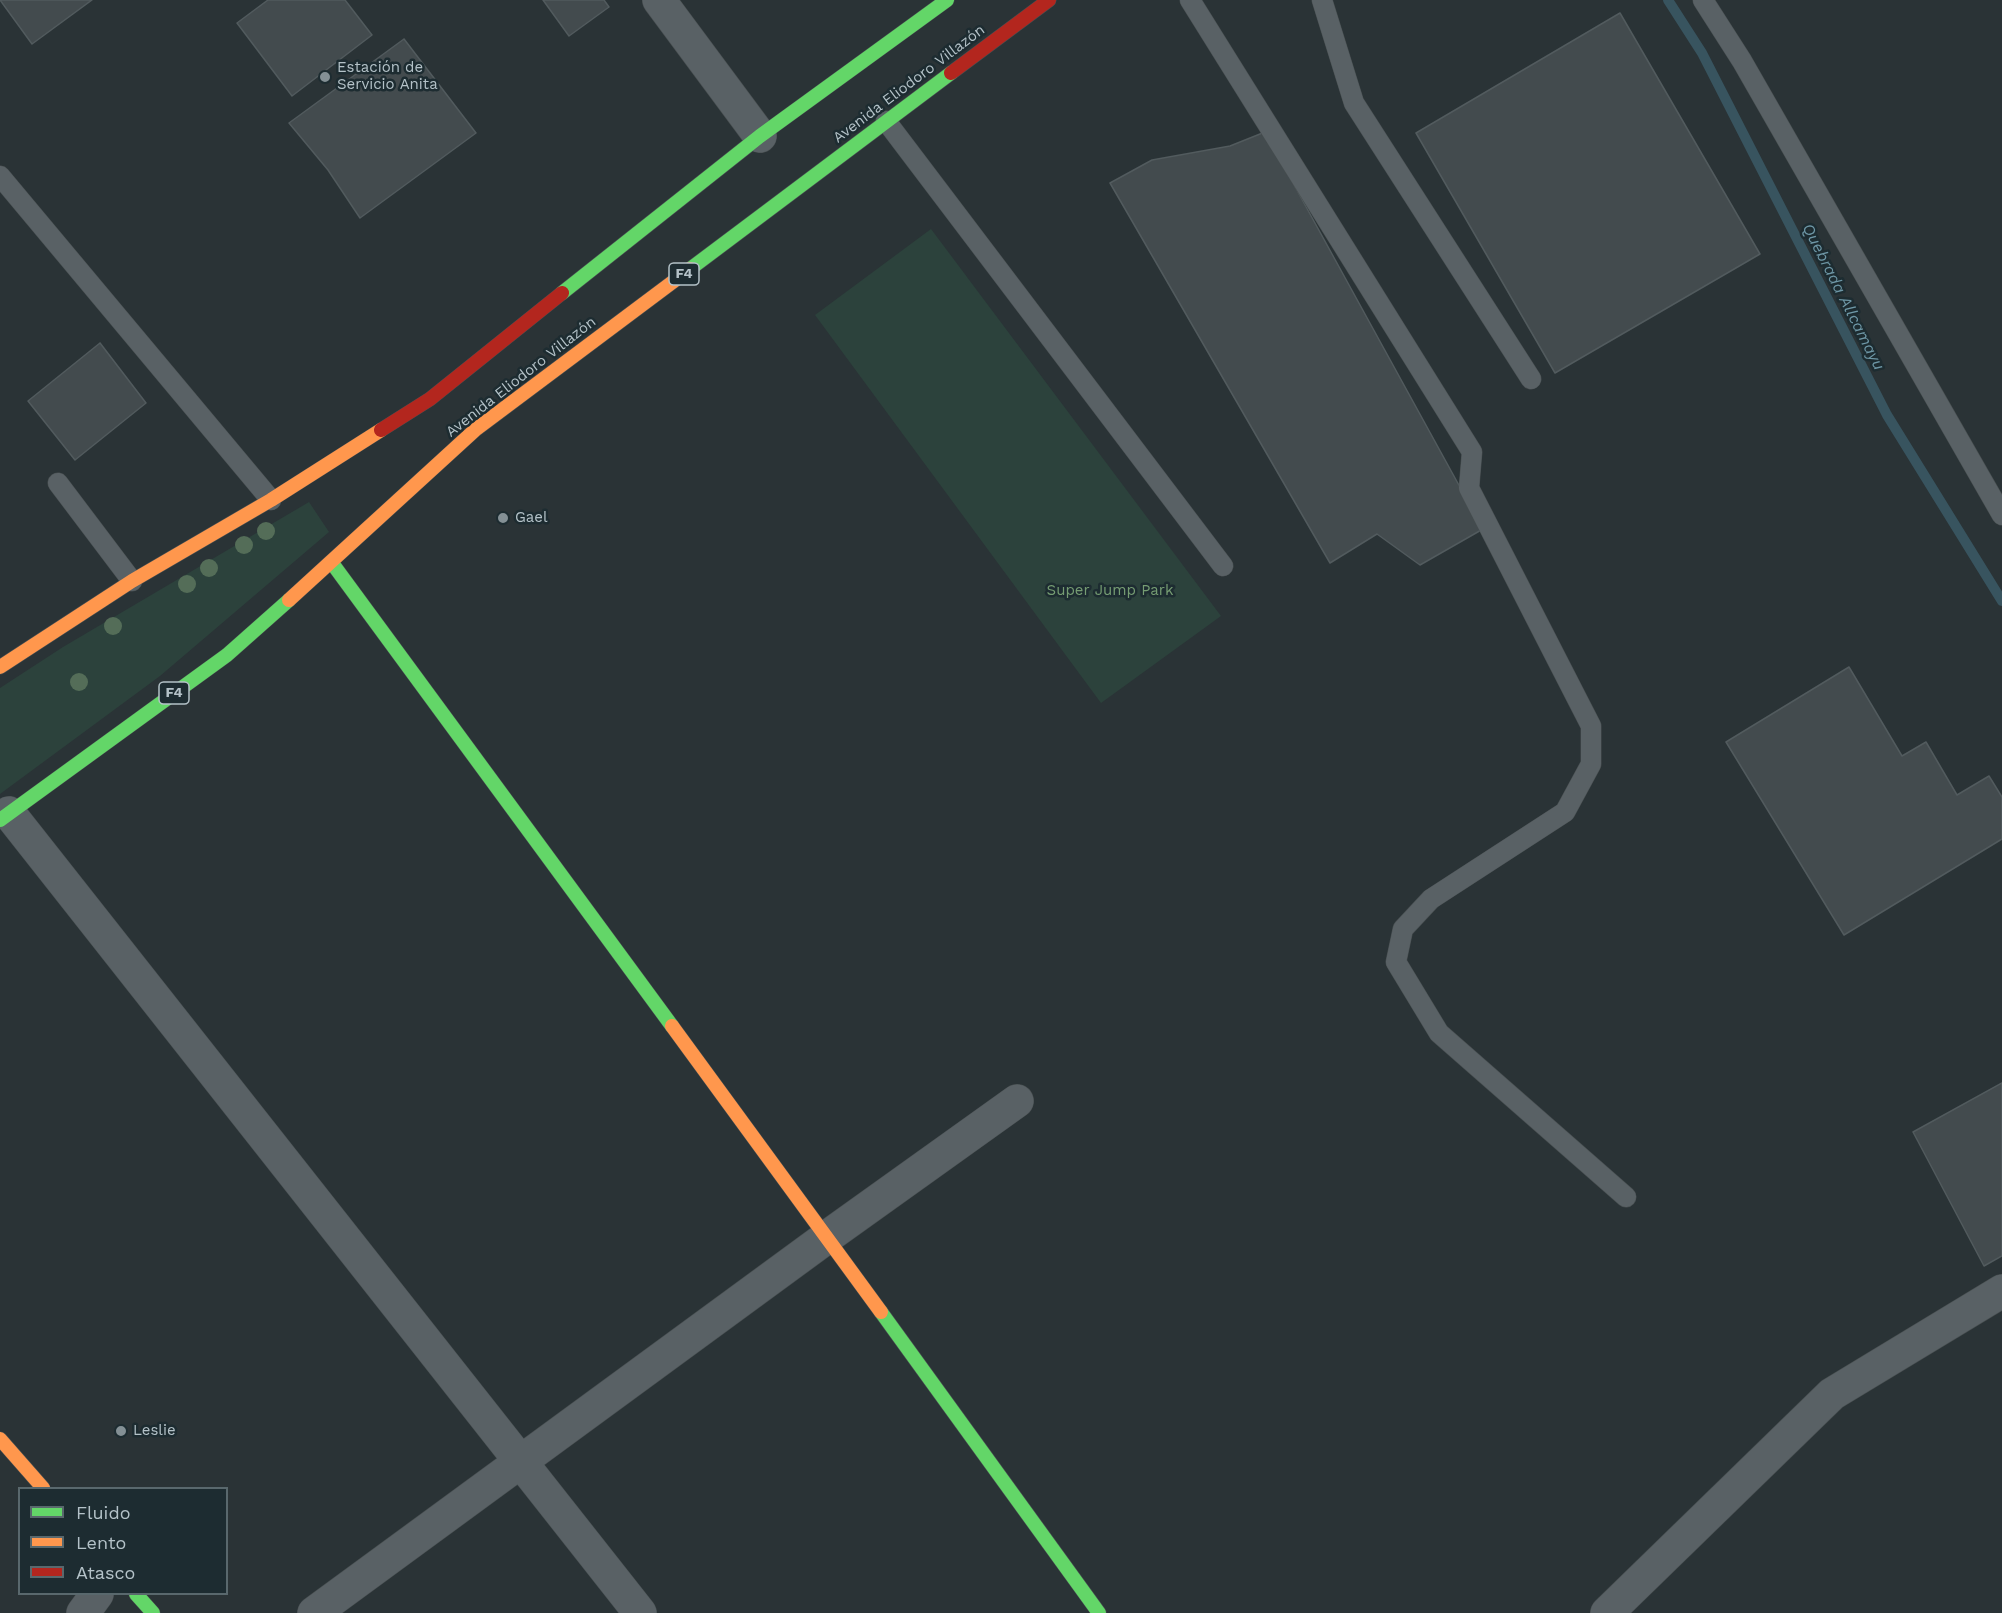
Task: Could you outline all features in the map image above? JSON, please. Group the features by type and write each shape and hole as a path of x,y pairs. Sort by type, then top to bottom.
{"main road":[{"path":"0,667 132,581 271,500 430,399 760,136 947,0"},
{"name":"Avenida Eliodoro Villazón","path":"4,817 227,654 332,563 475,430 1048,0"},
{"path":"332,563 827,1237 1099,1613"},
{"path":"0,1440 42,1487"},
{"path":"138,1595 153,1613"}],"street":[{"path":"659,0 760,136"},
{"path":"4,817 640,1613"},
{"path":"314,1613 827,1237 1017,1101"},
{"path":"1607,1613 1832,1394 2002,1291"},
{"path":"83,1613 96,1595"}],"lane":[{"path":"1190,0 1472,452 1469,488 1592,726 1591,764 1565,812 1431,899 1403,929 1396,962 1439,1033 1626,1197"},
{"path":"1323,0 1354,103 1531,379"},
{"path":"1703,0 1742,61 2002,515"},
{"path":"886,121 1223,566"},
{"path":"0,176 271,500"},
{"path":"58,483 132,581"}],"green space":[{"name":"Super Jump Park","path":"931,229 1221,616 1101,703 815,315"},
{"path":"309,502 329,532 160,676 0,794 0,688 63,647"}],"building":[{"path":"0,0 92,0 32,44"},
{"path":"268,0 345,0 372,35 292,96 237,23"},
{"path":"543,0 604,0 609,7 569,36"},
{"path":"1620,13 1760,254 1555,373 1416,133"},
{"path":"404,39 476,133 360,218 328,170 289,123"},
{"path":"1265,132 1483,529 1420,565 1377,534 1330,563 1110,183 1152,160 1230,146"},
{"path":"100,343 146,403 75,460 28,401"},
{"path":"1849,667 1902,756 1926,742 1957,795 1989,776 2002,797 2002,839 1844,935 1726,742"},
{"path":"2002,1083 2002,1256 1984,1266 1913,1132"}],"waterway":[{"name":"Quebrada Allcamayu","path":"1668,0 1702,53 1887,415 2002,601"}],"traffic: fast":[{"path":"562,293 760,136 947,0"},
{"path":"690,269 951,73"},
{"path":"332,563 672,1026"},
{"path":"0,820 227,655 289,600"},
{"path":"881,1312 1099,1613"},
{"path":"137,1595 153,1613"}],"traffic: slow":[{"path":"289,600 475,430 690,269"},
{"path":"0,667 132,581 271,500 381,430"},
{"path":"672,1026 881,1312"},
{"path":"0,1439 42,1487"}],"traffic: jam":[{"path":"951,73 1049,0"},
{"path":"381,430 430,399 562,293"}],"place":[{"name":"Estación de Servicio Anita","path":"325,77"},
{"name":"Gael","path":"503,518"},
{"name":"Leslie","path":"121,1431"}]}
